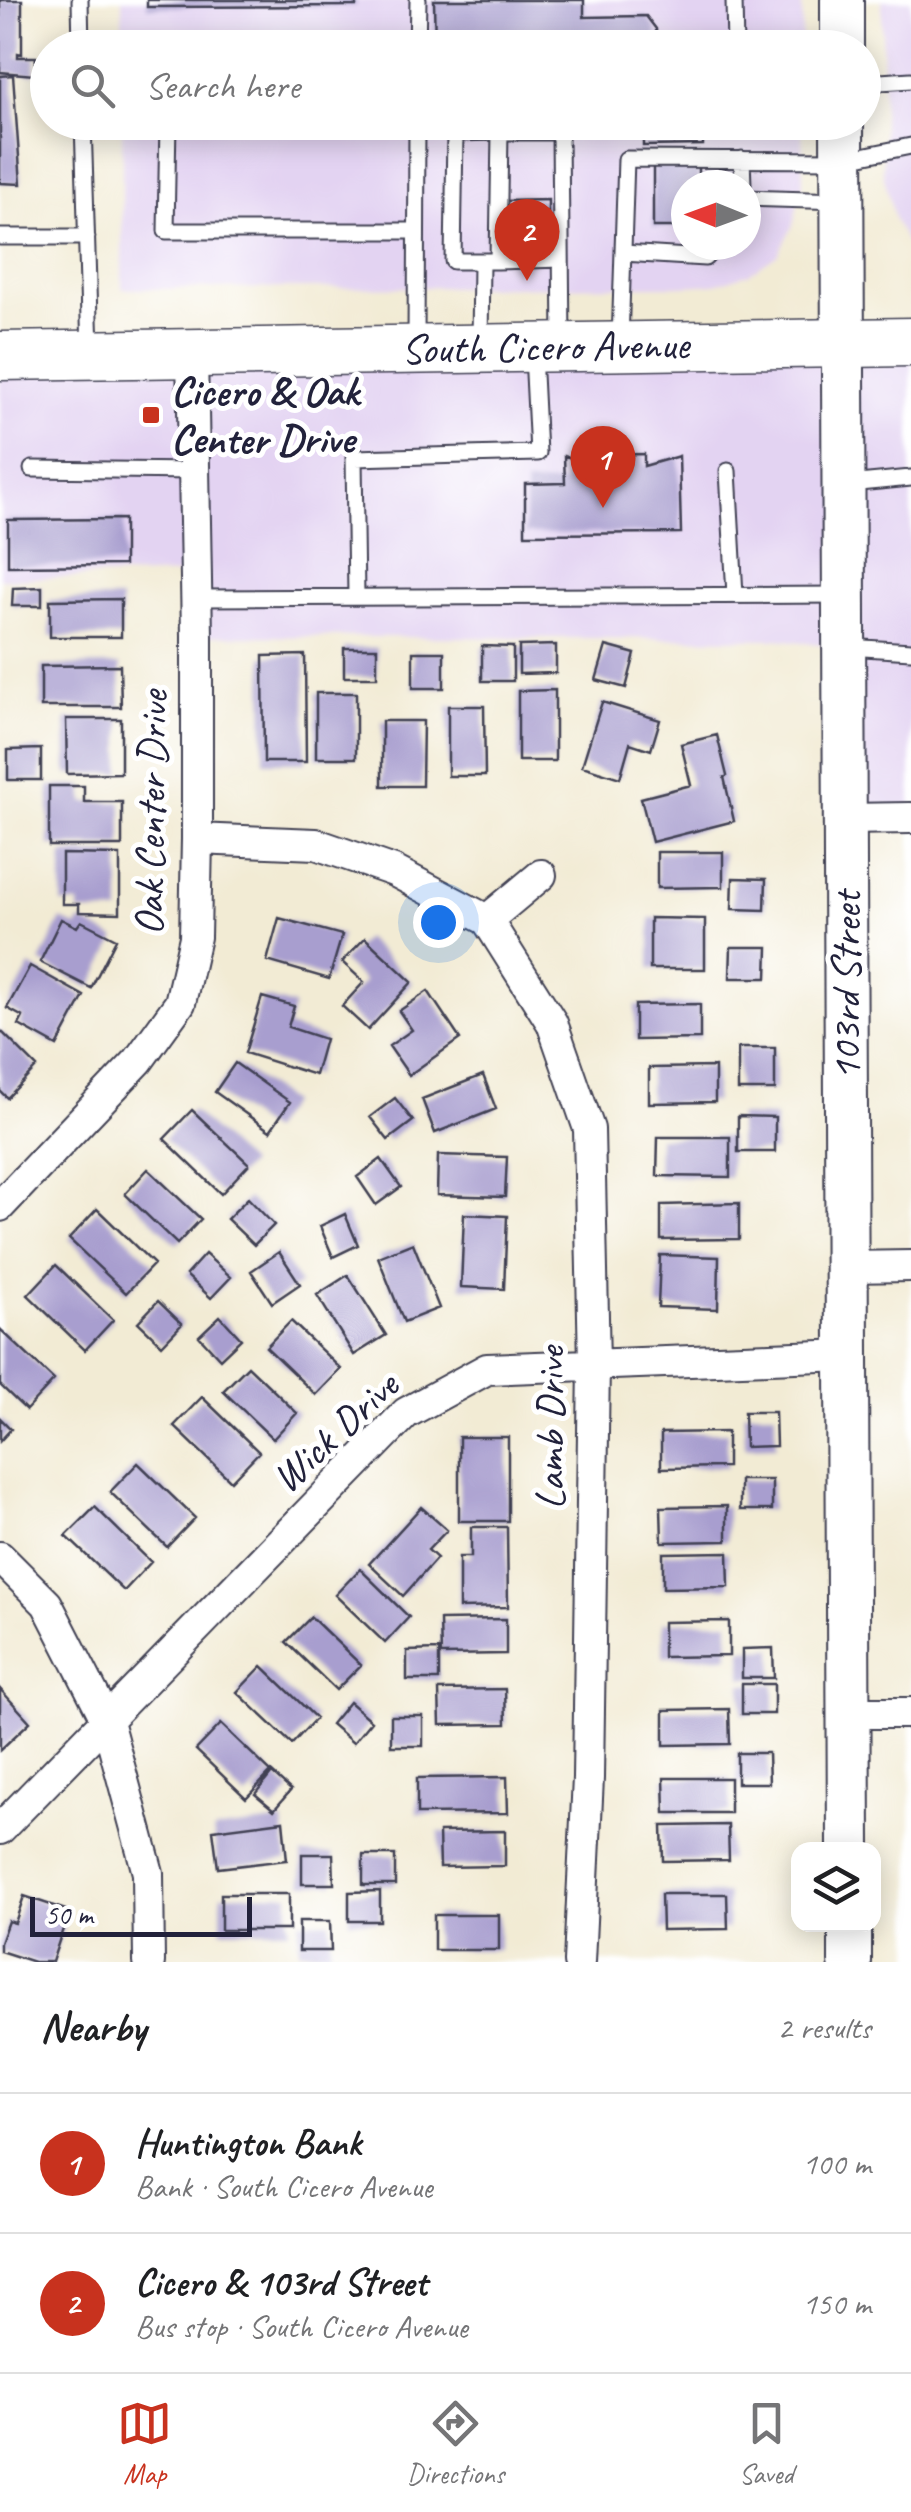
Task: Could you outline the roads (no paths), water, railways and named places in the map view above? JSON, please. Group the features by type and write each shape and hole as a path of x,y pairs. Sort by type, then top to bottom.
{"main road":[{"path":"842,0 842,30"},
{"name":"103rd Street","path":"842,161 850,1842"},
{"name":"South Cicero Avenue","path":"0,356 911,342"},
{"path":"850,1932 850,1962"}],"street":[{"name":"Oak Center Drive","path":"0,1206 138,1061 180,1002 194,936 197,839 192,352"},
{"path":"845,818 911,818"},
{"name":"Lamb Drive","path":"197,839 316,844 394,871 486,920 552,1023 589,1129 594,1364 588,1778 579,1962"},
{"path":"486,920 540,875"},
{"path":"847,1267 911,1266"},
{"name":"Wick Drive","path":"0,1829 406,1413 487,1368 847,1355"},
{"path":"0,1558 48,1604 107,1721 148,1873 149,1962"},
{"path":"849,1713 911,1713"}],"lane":[{"path":"80,0 81,30"},
{"path":"418,0 418,30"},
{"path":"734,0 735,30"},
{"path":"881,81 911,80"},
{"path":"84,140 90,355"},
{"path":"168,140 166,232 416,230"},
{"path":"416,349 417,140"},
{"path":"455,140 454,262 561,259"},
{"path":"480,348 499,140"},
{"path":"356,596 354,458 538,453 547,347 561,259 560,140"},
{"path":"761,192 842,161 911,146"},
{"path":"620,346 626,159 842,161"},
{"path":"742,159 742,170"},
{"path":"0,237 87,237"},
{"path":"623,253 671,256"},
{"path":"32,469 194,471"},
{"path":"728,471 736,596"},
{"path":"844,484 911,478"},
{"path":"196,598 844,595"},
{"path":"844,647 911,651"}],"place":[{"name":"Cicero & 103rd Street","path":"527,281"},
{"name":"Cicero & Oak Center Drive","path":"151,415"},
{"name":"Huntington Bank","path":"603,508"}]}
